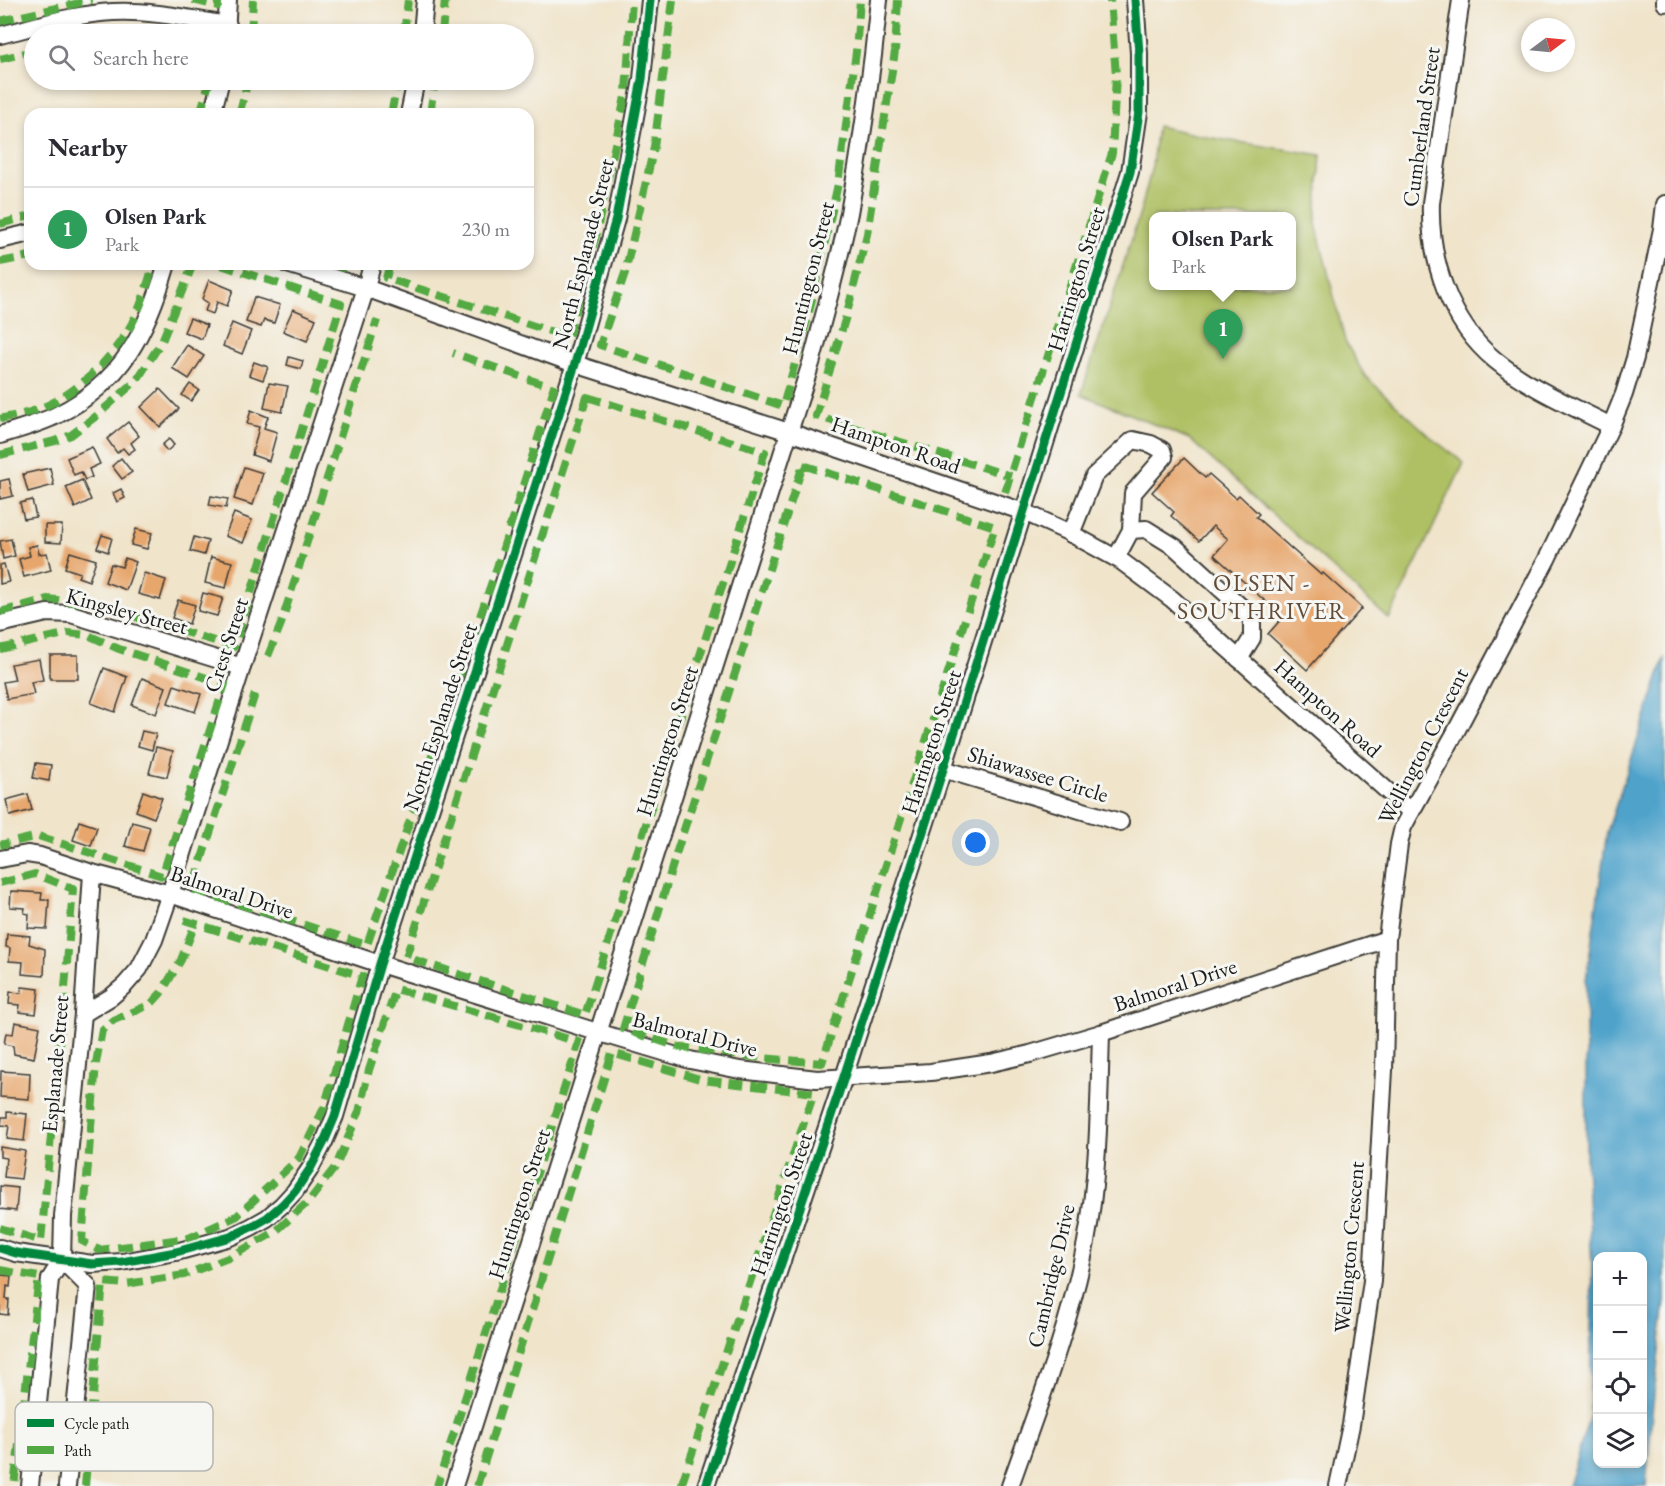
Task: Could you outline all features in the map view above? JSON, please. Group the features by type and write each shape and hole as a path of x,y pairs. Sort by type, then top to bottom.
{"street":[{"path":"227,24 228,0"},
{"path":"423,24 425,0"},
{"name":"North Esplanade Street","path":"0,1248 16,1253 92,1264 122,1262 176,1252 230,1237 267,1218 295,1191 310,1169 335,1116 380,964 575,364 618,208 642,79 650,0"},
{"name":"Huntington Street","path":"454,1486 812,360 848,215 865,125 879,0"},
{"name":"Harrington Street","path":"706,1486 844,1077 1130,172 1139,112 1139,53 1135,0"},
{"name":"Cumberland Street","path":"1461,0 1430,220 1438,267 1445,288 1467,328 1495,360 1545,392 1611,426"},
{"path":"49,24 115,12 153,14 199,24"},
{"path":"0,35 24,30"},
{"path":"214,108 218,90"},
{"path":"410,108 414,90"},
{"name":"Wellington Crescent","path":"1338,1486 1353,1414 1372,1281 1387,939 1403,827 1547,559 1611,426 1635,358 1662,229 1665,204"},
{"path":"0,240 24,234"},
{"path":"0,435 56,416 102,386 138,341 157,299 165,270"},
{"name":"Hampton Road","path":"307,270 366,288 575,364 789,432 1024,512 1071,534 1116,558 1172,599 1411,812"},
{"name":"Crest Street","path":"83,1014 111,997 125,985 139,969 154,940 370,270"},
{"path":"1071,534 1094,476 1133,440 1151,444 1162,450 1164,457 1133,493 1131,530 1116,558"},
{"path":"1131,530 1146,529 1175,547 1242,608 1252,620 1252,638 1239,659"},
{"name":"Kingsley Street","path":"0,624 47,614 71,614 242,667"},
{"name":"Shiawassee Circle","path":"943,769 1120,822"},
{"name":"Balmoral Drive","path":"0,859 27,854 40,856 170,894 380,964 690,1060 740,1070 817,1079 931,1072 991,1063 1030,1054 1387,939"},
{"name":"Esplanade Street","path":"38,1402 50,1279 62,1260 63,1216 83,1014 92,873"},
{"name":"Cambridge Drive","path":"1010,1486 1057,1353 1086,1242 1091,1214 1097,1139 1101,1033"},
{"path":"62,1260 88,1286 76,1402"},
{"name":"Esplanade Street","path":"30,1486 31,1471"},
{"path":"67,1486 69,1471"}],"green space":[{"path":"1157,126 1213,138 1321,155 1316,224 1345,341 1365,376 1433,439 1464,463 1389,619 1189,439 1081,394 1141,210 1152,166"}],"water":[{"path":"1665,657 1665,1300 1646,1486 1568,1486 1590,1415 1592,1268 1586,1164 1586,980 1607,832"}],"building":[{"path":"209,280 233,290 227,306 217,302 213,314 205,311 208,303 202,299"},
{"path":"254,297 280,305 274,323 264,320 261,327 246,322"},
{"path":"293,309 316,319 307,341 283,331"},
{"path":"190,318 207,325 202,339 184,332"},
{"path":"232,323 251,331 242,354 223,346"},
{"path":"187,345 204,356 189,379 172,368"},
{"path":"289,357 303,361 301,369 287,365"},
{"path":"254,362 268,367 263,380 249,375"},
{"path":"269,383 288,386 282,412 264,408"},
{"path":"190,384 199,390 191,401 182,395"},
{"path":"160,389 179,409 160,427 141,407"},
{"path":"251,410 268,417 264,428 277,432 269,461 252,455 259,427 247,424"},
{"path":"128,422 139,436 131,443 135,449 128,454 123,448 117,453 107,439"},
{"path":"169,439 174,445 167,451 162,445"},
{"path":"92,447 100,464 89,469 92,477 85,480 81,472 74,475 67,458"},
{"path":"121,458 132,472 122,479 112,466"},
{"path":"1184,458 1205,478 1209,474 1236,498 1239,495 1259,514 1256,517 1362,608 1307,670 1268,634 1283,617 1214,555 1228,539 1213,526 1199,541 1171,516 1174,512 1152,492"},
{"path":"244,467 263,473 253,505 234,499"},
{"path":"50,468 54,485 28,492 23,474"},
{"path":"9,479 13,496 0,499 0,481"},
{"path":"82,480 91,500 75,508 66,487"},
{"path":"121,489 125,498 117,502 113,493"},
{"path":"211,496 228,499 226,508 209,505"},
{"path":"32,500 36,517 24,519 20,503"},
{"path":"234,513 252,520 243,543 225,536"},
{"path":"45,525 62,525 61,543 45,542"},
{"path":"136,529 152,533 147,549 131,545"},
{"path":"102,535 112,538 108,552 97,548"},
{"path":"194,537 208,541 204,555 190,551"},
{"path":"11,539 15,556 3,559 0,541"},
{"path":"37,545 39,554 47,553 51,570 24,577 19,559 30,556 28,547"},
{"path":"70,552 96,560 89,581 78,577 80,573 65,568"},
{"path":"211,557 232,562 226,588 205,583"},
{"path":"125,558 136,562 126,590 105,582 111,564 122,567"},
{"path":"4,564 9,582 0,584 0,565"},
{"path":"144,573 166,580 160,600 138,594"},
{"path":"203,593 223,598 217,616 198,611"},
{"path":"178,600 195,605 189,624 172,618"},
{"path":"50,655 78,655 78,679 50,679"},
{"path":"39,659 43,680 31,682 34,694 7,699 3,682 15,680 11,664"},
{"path":"104,668 127,677 115,712 91,703"},
{"path":"142,678 166,687 156,714 132,705"},
{"path":"174,685 201,694 195,712 168,703"},
{"path":"142,731 156,734 152,750 138,746"},
{"path":"156,747 173,751 167,777 149,773"},
{"path":"36,763 51,765 49,781 33,778"},
{"path":"143,791 162,798 154,818 136,811"},
{"path":"28,794 32,810 10,816 6,800"},
{"path":"79,821 97,827 91,846 73,840"},
{"path":"132,822 150,827 143,851 125,846"},
{"path":"11,891 42,893 41,900 49,900 47,929 28,928 29,914 24,913 25,908 10,907"},
{"path":"7,934 30,936 29,944 45,949 44,976 22,974 23,962 9,961 10,948 6,947"},
{"path":"22,987 39,989 36,1014 19,1012 20,1005 9,1004 10,992 21,993"},
{"path":"15,1022 40,1027 34,1058 14,1054 13,1046 4,1044 6,1033 13,1034"},
{"path":"1,1071 30,1073 29,1099 0,1097"},
{"path":"7,1112 27,1114 24,1141 7,1139 9,1126 1,1125 2,1117 7,1117"},
{"path":"0,1147 25,1151 21,1179 4,1177 6,1158 0,1157"},
{"path":"0,1186 18,1188 16,1211 0,1209"},
{"path":"0,1275 11,1276 6,1299 9,1299 8,1315 0,1314"}],"marked path":[{"path":"0,21 92,0"},
{"path":"193,0 218,6 218,0"},
{"path":"252,24 253,0"},
{"path":"405,24 408,0"},
{"path":"443,24 445,0"},
{"path":"388,270 386,278 568,337 596,235 626,92 632,0"},
{"path":"673,0 654,147 625,273 600,345 783,406 808,317 838,184 856,52 860,0"},
{"path":"898,0 895,51 867,234 847,313 816,416 1011,476"},
{"path":"1005,492 1112,153 1116,75 1110,0"},
{"path":"0,59 24,53"},
{"path":"202,108 207,90"},
{"path":"241,108 245,90"},
{"path":"392,108 396,90"},
{"path":"431,108 434,90"},
{"path":"0,224 24,218"},
{"path":"0,262 24,257"},
{"path":"0,419 50,404 91,375 113,351 135,318 152,270"},
{"path":"0,455 71,435 137,380 162,341 191,270"},
{"path":"0,612 47,599 93,604 234,647 341,304 236,270"},
{"path":"268,656 281,624 377,320"},
{"path":"255,694 192,889 367,945 497,567 554,388 453,353"},
{"path":"587,397 765,452 585,1015 406,957 587,397"},
{"path":"803,465 995,527 822,1063 679,1047 623,1029 677,851 803,465"},
{"path":"0,649 68,633 88,635 119,649 225,684 162,876 38,836 0,845"},
{"path":"0,883 35,874 73,889 41,1241 0,1228"},
{"path":"184,920 362,976 324,1108 299,1158 237,1216 189,1238 99,1250 82,1241 96,1063 102,1030 114,1020 151,1004 161,993 181,960 195,924"},
{"path":"92,1402 103,1282 126,1284 184,1275 228,1258 275,1232 309,1201 336,1166 359,1112 369,1070 396,989 579,1042 437,1486"},
{"path":"477,1486 612,1053 703,1080 814,1093 681,1486"},
{"path":"0,1270 39,1277 24,1402"},
{"path":"14,1486 16,1471"},
{"path":"85,1486 86,1471"}],"cycle path":[{"path":"0,1248 16,1253 92,1264 122,1262 176,1252 230,1237 267,1218 295,1191 310,1169 335,1116 380,964 575,364 616,219 642,79 650,0"},
{"path":"706,1486 844,1077 1130,172 1139,112 1139,53 1135,0"}],"place":[{"name":"Olsen Park","path":"1223,359"}],"district":[{"name":"OLSEN - SOUTHRIVER","path":"1262,596"}]}
